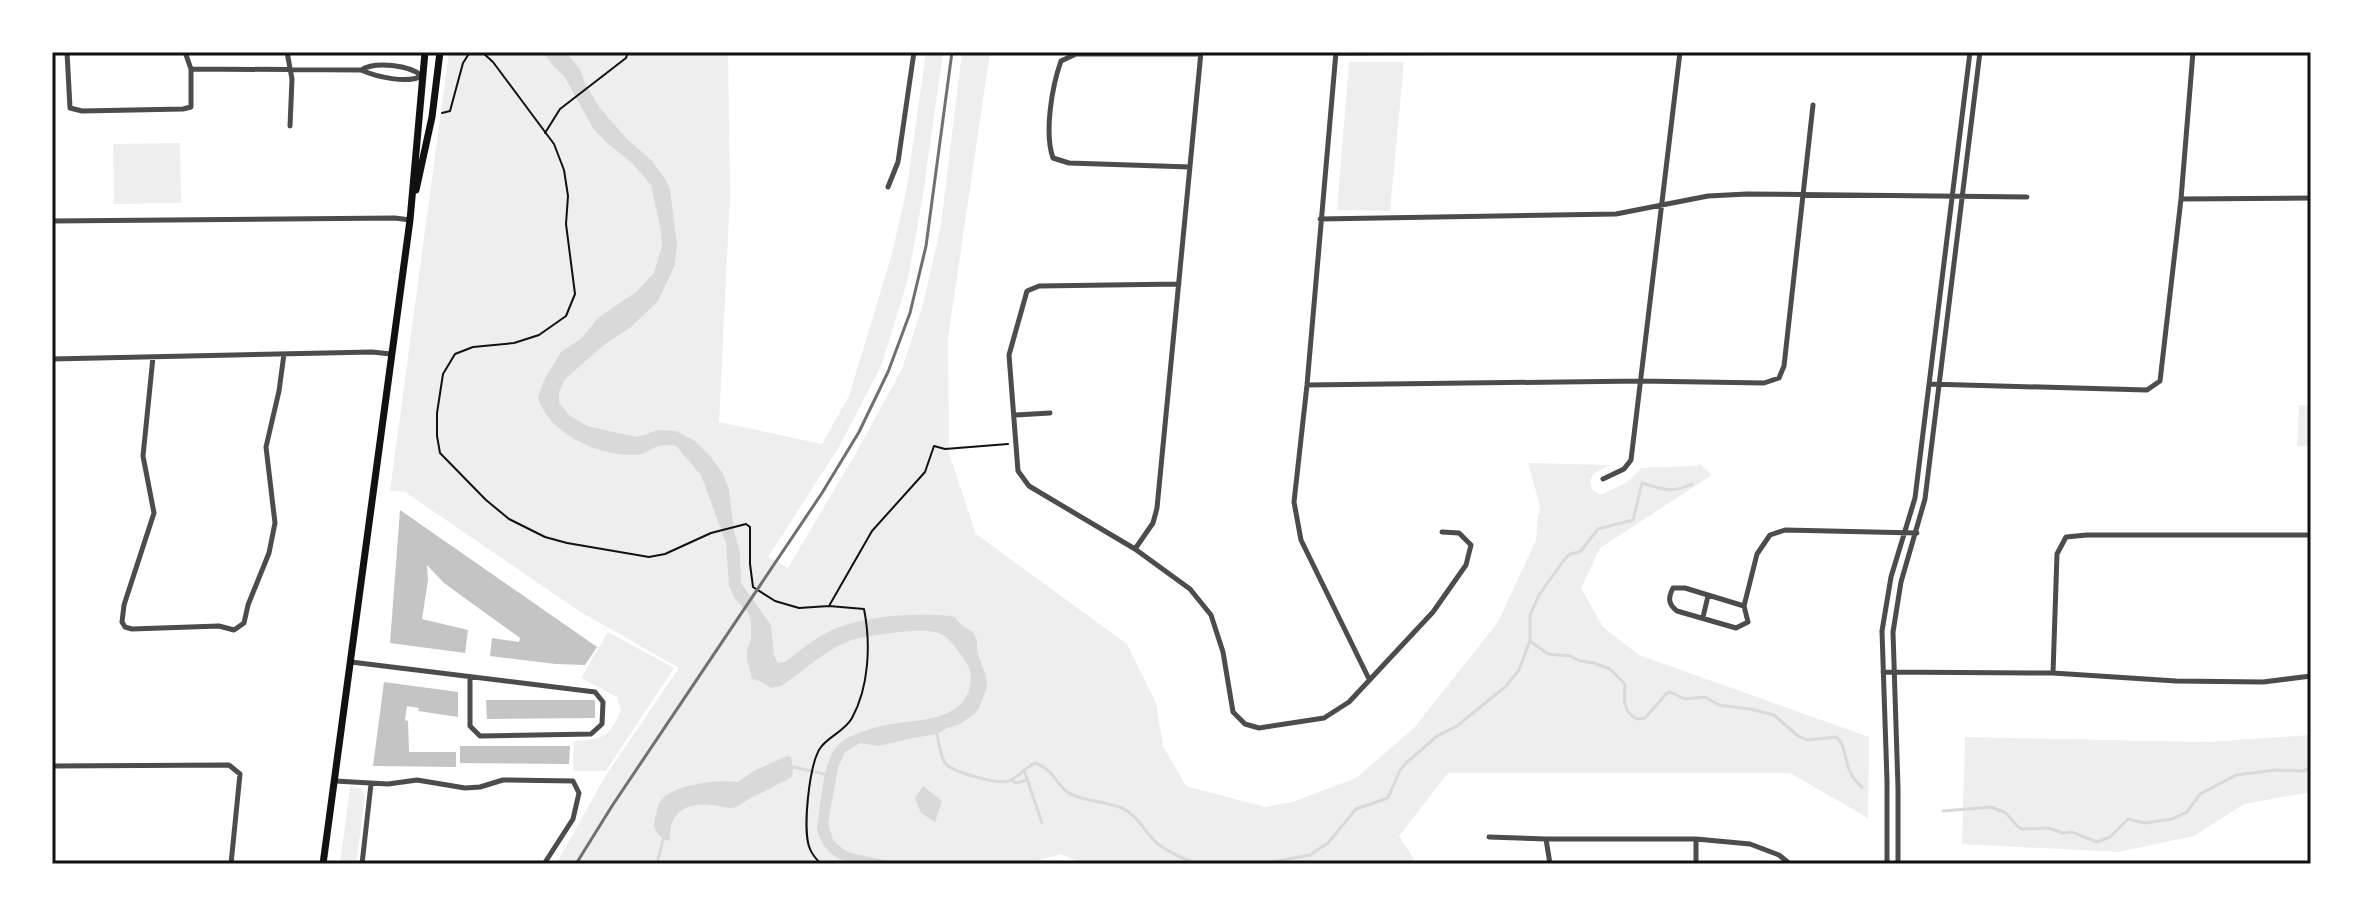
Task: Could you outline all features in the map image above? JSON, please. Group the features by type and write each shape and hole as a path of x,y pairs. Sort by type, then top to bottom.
{"main road":[{"path":"323,864 410,220 425,52"},
{"path":"410,220 432,117 440,52"}],"street":[{"path":"67,52 70,108 82,111 191,107 191,69 185,52"},
{"path":"287,52 292,79 290,126"},
{"path":"888,187 898,162 914,52"},
{"path":"1369,679 1301,540 1294,502 1336,53 1604,52"},
{"path":"1603,479 1624,469 1631,460 1680,52"},
{"path":"1887,864 1882,631 1891,577 1915,498 1970,52"},
{"path":"1898,864 1893,632 1901,582 1925,499 1980,52"},
{"path":"1929,384 2147,390 2160,381 2181,199 2193,52"},
{"path":"1135,549 1153,523 1157,508 1179,284 1201,53 1076,54 1061,61 1054,79 1049,146 1053,158 1069,163 1190,167"},
{"path":"361,70 368,65 391,66 416,70 422,76"},
{"path":"191,69 361,70 414,80 422,76 436,77"},
{"path":"1307,385 1640,381 1764,383 1779,378 1784,366 1813,105"},
{"path":"1320,219 1616,214 1708,196 2027,197"},
{"path":"2181,199 2311,198"},
{"path":"52,221 410,220"},
{"path":"1179,284 1039,286 1027,291 1009,355 1018,471 1029,486 1135,549 1190,589 1211,615 1223,652 1233,712 1245,724 1259,728 1324,718 1349,702 1433,612 1466,565 1471,545 1459,533 1442,532"},
{"path":"153,357 143,456 154,513 124,605 122,622 132,629 219,626 234,630 244,623 269,553 275,523 266,447 284,354"},
{"path":"52,359 391,354"},
{"path":"1015,415 1050,413"},
{"path":"1744,606 1685,588 1673,588 1668,597 1670,606 1677,611 1736,628 1748,622 1744,606 1757,554 1770,535 1785,530 1917,533"},
{"path":"2053,673 2057,554 2066,537 2311,535"},
{"path":"1703,617 1708,596"},
{"path":"351,662 595,692 603,702 602,724 591,734 480,736 470,726 470,677"},
{"path":"1883,672 2053,673 2176,681 2263,682 2311,676"},
{"path":"52,766 229,765 240,774 231,864"},
{"path":"335,781 388,784 417,780 465,788 503,780 573,781 579,793 573,819 544,864"},
{"path":"362,864 371,784"},
{"path":"1489,837 1696,839 1750,844 1779,855 1790,864"},
{"path":"1546,839 1550,864"},
{"path":"1696,839 1696,864"}],"path":[{"path":"432,117 450,111 463,63 470,52"},
{"path":"482,52 493,62 554,144 564,170 568,196 566,224 575,294 566,316 539,335 514,343 473,347 455,354 443,374 437,413 440,453 509,519 545,537 649,557 665,554 711,533 746,524 751,532 749,555 753,587 775,601 799,608 829,606 864,609 866,680 851,719 823,745 811,776 806,834 810,849 821,864"},
{"path":"545,133 560,109 626,58 628,52"},
{"path":"929,443 945,449 1017,443"},
{"path":"829,606 872,531 925,472 934,446"}],"shaded area":[{"path":"449,52 728,52 730,197 719,422 822,444 849,396 892,254 907,187 926,52 943,52 908,279 882,364 839,447 768,557 788,568 902,369 923,304 941,225 962,52 990,52 948,338 949,453 976,534 1127,644 1156,703 1163,746 1186,786 1265,807 1293,802 1356,778 1414,728 1498,622 1536,540 1539,502 1528,463 1610,465 1590,479 1592,490 1601,495 1626,483 1641,468 1700,464 1712,475 1600,548 1581,588 1603,627 1639,655 1869,737 1868,818 1790,773 1448,773 1399,836 1417,864 1083,864 1061,854 1025,864 556,864 606,775 679,668 579,611 405,492 390,491"},
{"path":"543,52 566,52 580,69 600,108 626,138 651,160 666,180 677,245 675,265 658,301 631,327 605,344 565,379 559,392 559,403 569,415 587,426 636,437 657,430 676,431 695,441 709,455 722,472 729,489 734,532 740,552 741,583 771,625 774,656 778,663 785,662 832,630 890,616 955,617 973,632 977,640 987,686 979,709 973,715 937,734 879,746 860,743 845,752 838,768 828,823 833,840 851,853 903,864 863,864 840,859 830,852 817,828 825,773 837,746 852,736 881,726 933,718 957,707 965,698 971,679 969,668 958,650 946,637 936,632 907,631 870,636 845,643 823,655 781,686 771,688 752,679 747,658 751,623 748,612 735,599 729,586 726,543 701,475 676,446 662,445 634,455 591,447 563,431 543,410 538,397 561,352 582,338 598,318 636,292 654,273 662,246 651,185 593,128 564,76"},
{"path":"1349,62 1404,62 1390,211 1337,210"},
{"path":"180,143 181,203 114,204 113,144"},
{"path":"2299,405 2311,406 2311,446 2297,446"},
{"path":"608,632 674,668 606,771 573,771 574,741 592,740 604,735 621,710 617,697 581,678"},
{"path":"2311,735 2311,792 2244,804 2194,836 2118,852 1962,844 1965,737 2207,742"},
{"path":"787,756 791,757 792,777 736,807 694,805 681,811 672,822 667,841 656,830 654,824 658,806 670,793 699,784 738,782"},
{"path":"350,786 362,789 365,797 356,864 340,864"},
{"path":"923,786 942,801 935,822 921,813 915,798"}],"building":[{"path":"400,510 597,647 585,665 490,656 492,638 519,642 520,638 444,583 427,565 422,619 468,630 465,653 390,643"},
{"path":"384,682 458,692 458,717 418,711 419,708 407,706 405,720 408,721 409,752 456,752 456,767 373,766"},
{"path":"486,700 595,700 595,718 487,719"},
{"path":"460,746 570,746 569,764 460,763"}],"waterway":[{"path":"1260,864 1310,855 1328,843 1356,809 1388,798 1404,765 1437,736 1457,726 1505,687 1519,670 1530,641 1530,615 1539,595 1564,560 1570,554 1580,552 1598,529 1633,520 1642,483 1672,490 1692,484"},
{"path":"1530,641 1548,654 1570,656 1610,669 1625,684 1626,709 1637,719 1645,718 1670,692 1685,699 1705,697 1719,705 1774,715 1807,740 1837,737 1851,774 1862,787"},
{"path":"937,734 943,759 952,768 1004,782 1035,763 1045,768 1072,795 1128,811 1158,844 1197,864"},
{"path":"793,767 829,775"},
{"path":"1943,811 1991,807 2006,813 2023,829 2048,828 2063,833 2072,832 2097,842 2110,837 2128,819 2145,823 2172,819 2187,812 2200,794 2236,775 2311,768"},
{"path":"1024,770 1042,823"},
{"path":"1013,781 1028,780"},
{"path":"657,864 663,839"}],"railway":[{"path":"576,864 822,493 859,432 888,372 910,313 926,246 952,52"}]}
